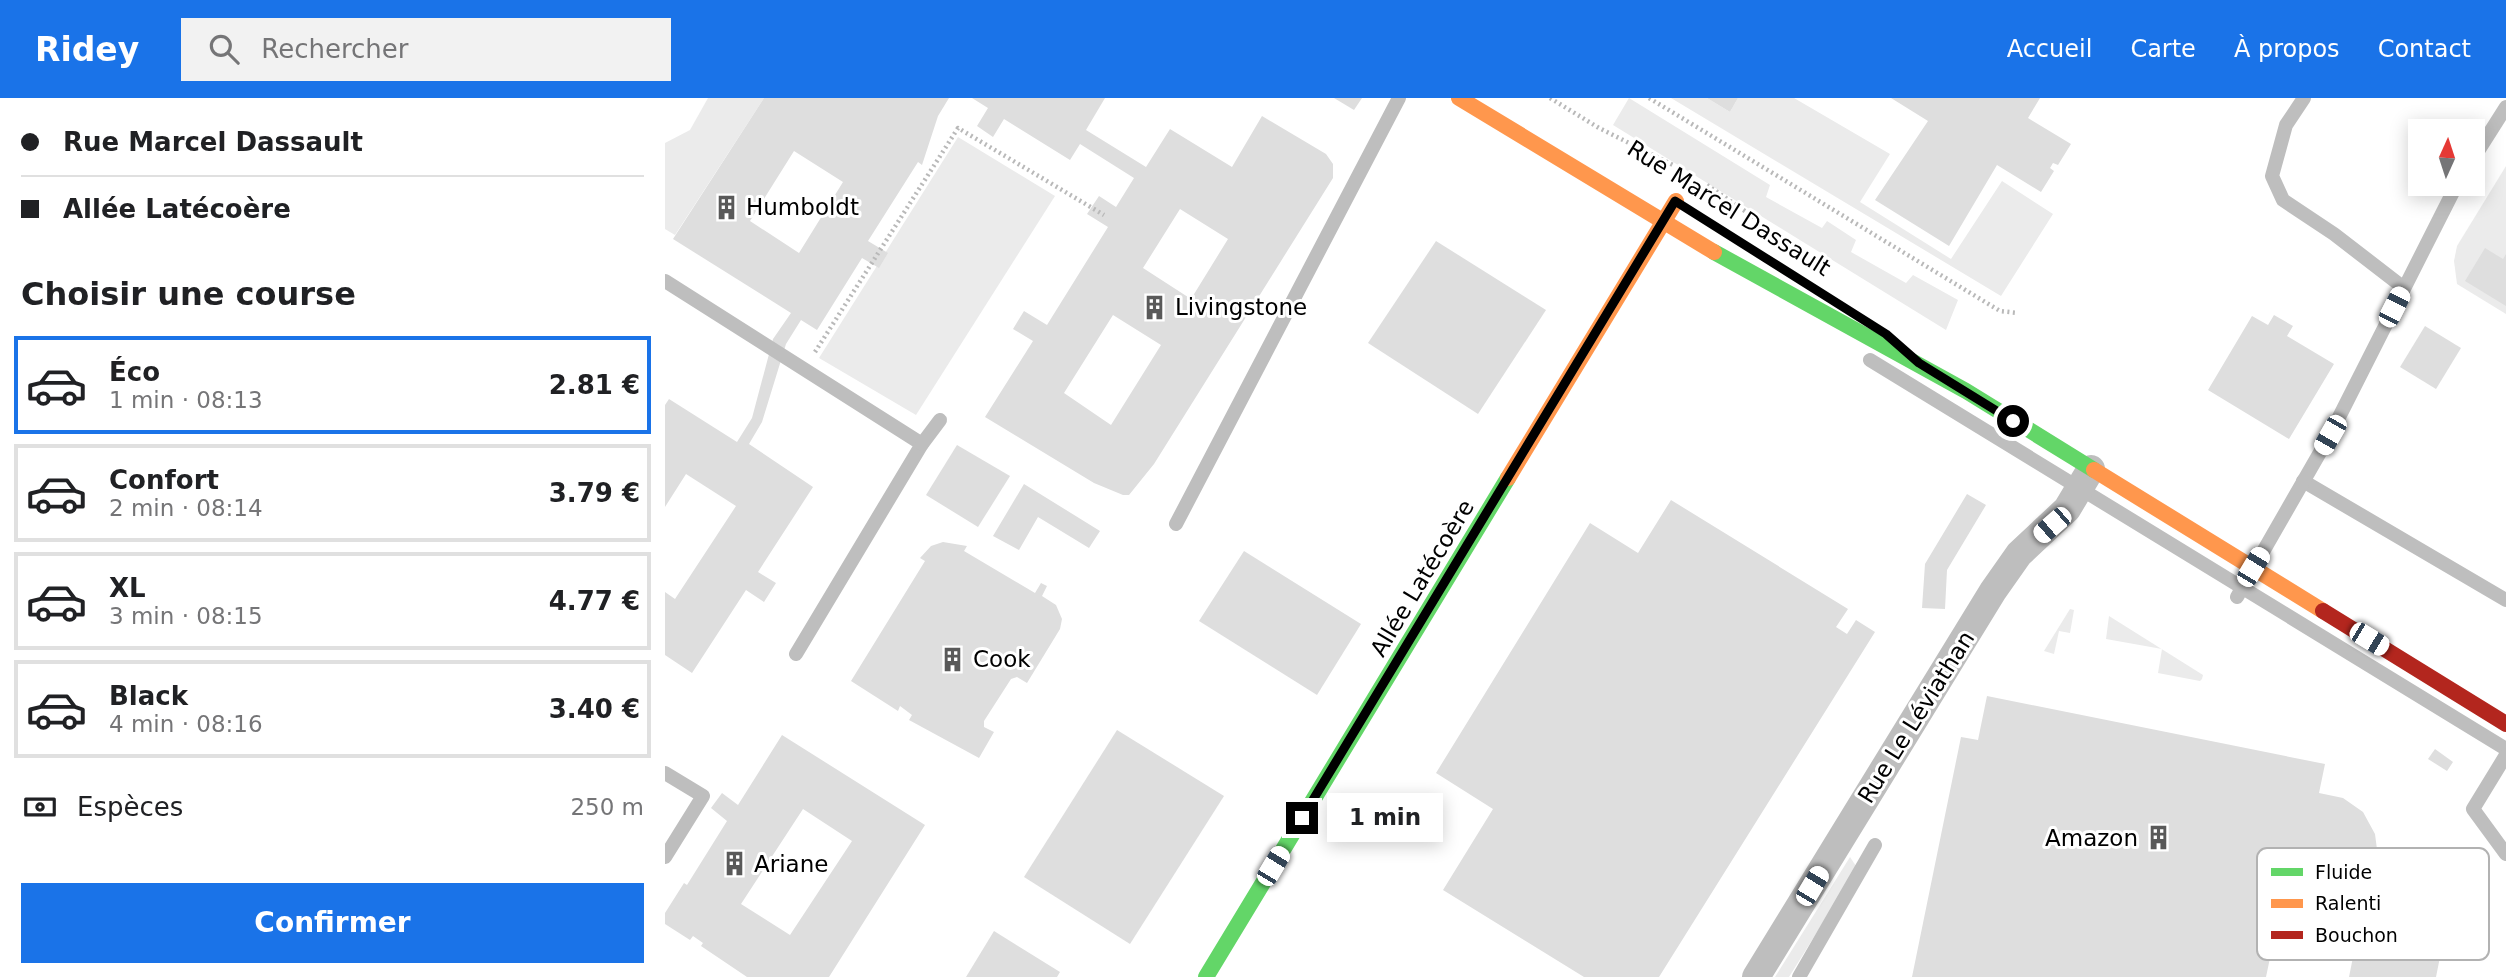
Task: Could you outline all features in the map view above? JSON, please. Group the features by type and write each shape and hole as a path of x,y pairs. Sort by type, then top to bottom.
{"street":[{"name":"Rue Marcel Dassault","path":"1453,101 1661,227 1880,347 1919,363"},
{"name":"Allée Latécoère","path":"1206,977 1676,201"},
{"name":"Rue Marcel Dassault","path":"1808,284 1886,334 1919,363 2086,477 2253,567 2506,724"},
{"name":"Rue Le Léviathan","path":"1756,977 1993,592 2019,554 2060,517 2086,477"}],"lane":[{"path":"1176,524 1398,98"},
{"path":"2304,98 2286,125 2272,176 2283,200 2334,234 2404,288"},
{"path":"2485,140 2506,107"},
{"path":"2240,591 2303,481 2451,196"},
{"name":"Rue Marcel Dassault","path":"1661,227 1808,321"},
{"path":"665,281 922,444"},
{"name":"Rue Marcel Dassault","path":"1860,354 2086,477 2240,591 2506,752"},
{"path":"796,654 922,444 940,419"},
{"path":"2303,481 2506,600"},
{"path":"2506,752 2473,809 2506,854"},
{"path":"665,773 703,796 665,857"},
{"path":"1799,977 1875,845"}],"path":[{"path":"1649,98 2000,311 2018,313"},
{"path":"810,359 958,128 1104,215"}],"shaded area":[{"path":"708,98 764,98 675,235 665,229 665,143 690,130"},
{"path":"1629,98 1770,185 1766,197 1822,228 1827,221 1856,240 1851,252 1906,283 1913,275 1958,300 1946,330 1613,125"},
{"path":"1671,98 1707,98 1730,112 1738,98 1794,98 1890,154 1860,202 1951,259 2002,181 2053,214 2001,296"},
{"path":"958,137 1055,196 916,415 819,358"},
{"path":"2506,166 2506,314 2457,284 2454,261 2457,246"},
{"path":"2070,609 2074,610 2070,633 2059,631 2054,654 2044,651"},
{"path":"2109,616 2161,649 2106,639"},
{"path":"2162,649 2203,675 2202,679 2200,681 2158,673"},
{"path":"1850,857 1856,866 1852,876 1789,977 1775,977"}],"building":[{"name":"Humboldt","path":"764,98 949,98 938,116 922,165 918,162 868,241 888,253 879,268 862,258 817,330 801,320 786,344 762,422 749,444 813,487 758,572 776,583 764,602 746,590 692,673 665,655 665,592 675,599 736,506 686,474 665,507 665,405 669,399 737,442 752,418 773,339 791,313 673,239","holes":["794,151 843,182 799,253 750,221"]},
{"name":"Livingstone","path":"972,98 1105,98 1086,130 1146,167 1170,129 1232,167 1262,116 1326,154 1333,164 1333,178 1154,464 1129,495 1094,483 985,417 1033,341 1013,329 1024,311 1047,325 1108,227 1087,214 1099,196 1116,207 1134,178 1080,144 1070,160 1004,119 993,137 977,126 988,108","holes":["1180,209 1228,239 1191,299 1143,268","1113,315 1161,345 1111,425 1064,393"]},
{"path":"1334,98 1362,98 1354,110"},
{"path":"1707,98 1738,98 1730,112"},
{"path":"1891,98 2040,98 2028,118 2071,144 2058,165 2053,163 2050,168 2054,171 2041,192 1997,165 1949,246 1875,200 1928,121"},
{"path":"1436,241 1546,310 1478,414 1368,343"},
{"path":"2485,248 2503,259 2506,254 2506,306 2465,281"},
{"path":"2274,315 2293,326 2287,336 2334,364 2289,439 2208,390 2252,316 2268,325"},
{"path":"2425,326 2461,348 2436,389 2400,367"},
{"path":"957,445 1010,476 978,527 926,495"},
{"path":"1024,484 1100,531 1089,548 1038,517 1019,550 993,536"},
{"path":"1967,494 1986,505 1947,570 1945,609 1922,608 1925,564"},
{"path":"1671,500 1848,609 1836,627 1847,634 1856,620 1875,632 1659,977 1584,977 1443,890 1493,809 1436,773 1590,523 1638,553"},
{"name":"Cook","path":"943,542 967,546 964,551 1035,593 1041,583 1047,586 1042,596 1056,605 1062,619 1060,629 1027,683 1017,677 1011,679 984,721 984,727 994,732 979,758 909,720 912,715 900,706 898,711 851,681 925,561 920,558 931,546"},
{"path":"1244,551 1361,624 1317,695 1199,621"},
{"name":"Amazon","path":"1987,696 2325,764 2319,793 2343,798 2363,812 2375,834 2377,848 2257,848 2257,960 2270,960 2266,977 1912,977 1961,737 1978,740"},
{"path":"1117,730 1224,796 1130,944 1024,877"},
{"name":"Ariane","path":"782,735 925,825 829,977 747,977 701,946 703,943 693,936 690,940 665,924 665,913 684,883 687,885 727,821 711,808 722,793 738,805","holes":["803,809 852,841 790,935 741,904"]},
{"path":"2435,749 2453,762 2447,771 2428,759"},
{"path":"994,931 1060,972 1057,977 966,977"},
{"name":"Amazon","path":"2352,960 2439,960 2436,977 2349,977"}],"traffic: fast":[{"path":"1714,252 1966,391 2094,470"},
{"path":"1206,977 1508,478"}],"traffic: slow":[{"path":"1459,98 1714,252"},
{"path":"1508,478 1676,201"},
{"path":"2094,470 2323,611"}],"traffic: jam":[{"path":"2323,611 2506,724"}],"place":[{"name":"Humboldt","path":"726,207"},
{"name":"Livingstone","path":"1155,307"},
{"name":"Cook","path":"953,659"},
{"name":"Amazon","path":"2158,838"},
{"name":"Ariane","path":"734,864"}],"route":[{"path":"1302,818 1647,253 1675,201 1886,334 1919,363 2013,421"}]}
